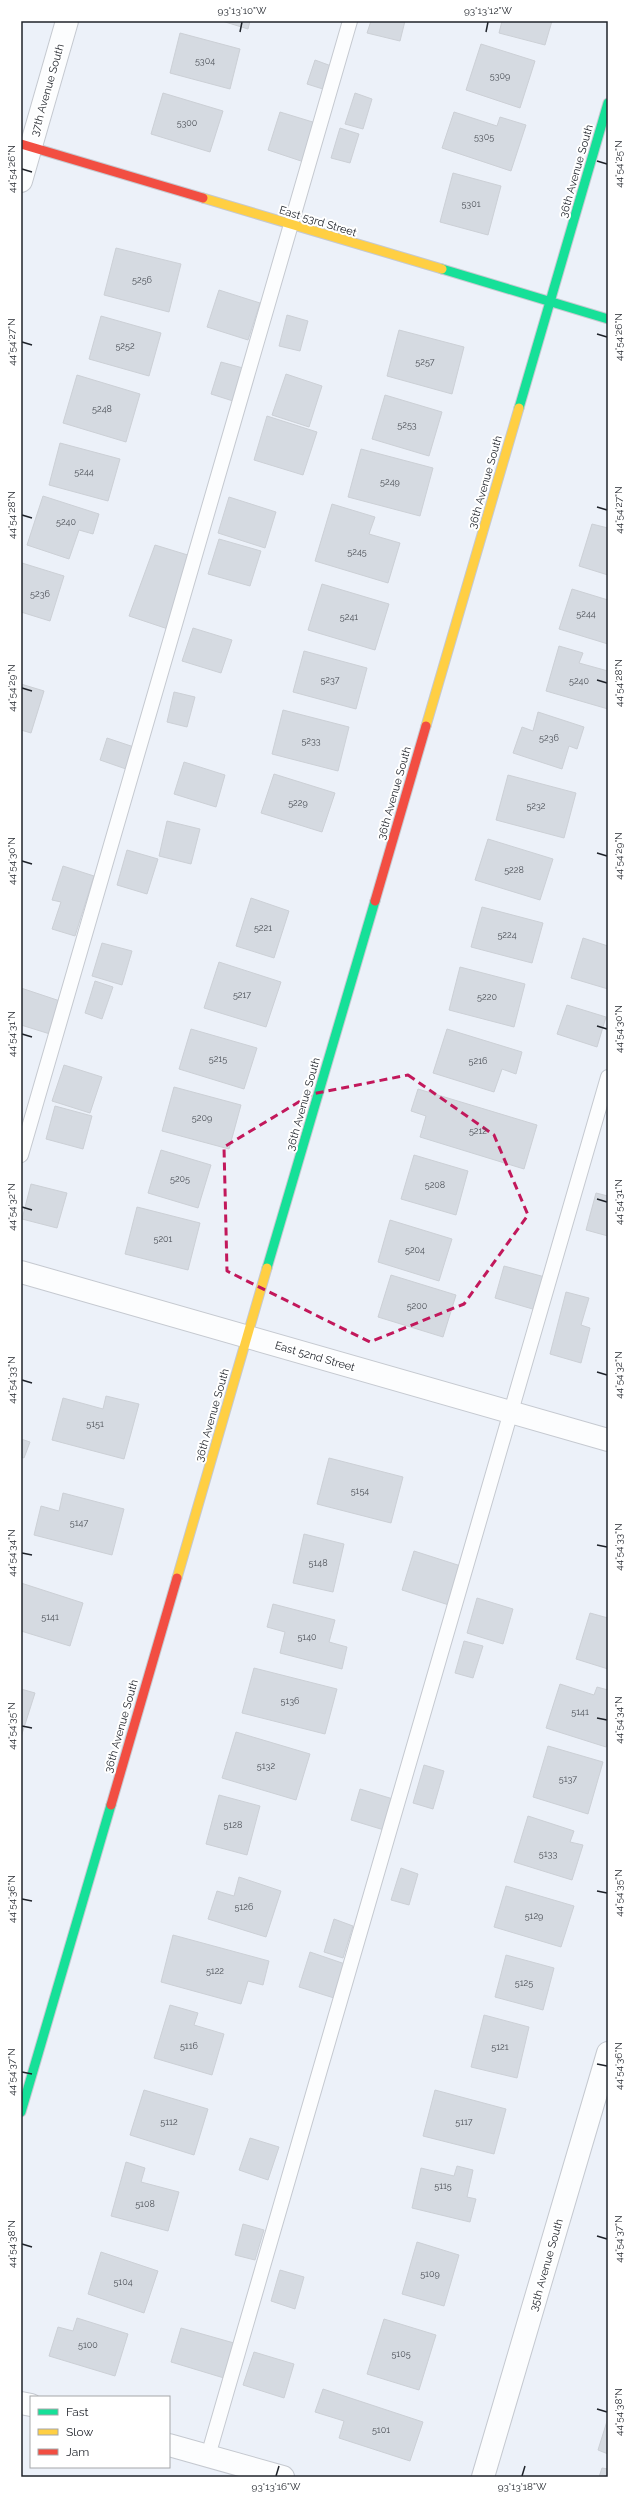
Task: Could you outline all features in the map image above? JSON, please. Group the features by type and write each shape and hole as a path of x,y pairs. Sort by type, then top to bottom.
{"street":[{"name":"37th Avenue South","path":"21,181 26,146 67,21"},
{"name":"36th Avenue South","path":"21,2112 608,103"},
{"name":"East 53rd Street","path":"26,146 290,226 608,319"},
{"name":"East 52nd Street","path":"21,1272 608,1440"},
{"name":"35th Avenue South","path":"484,2477 608,2054"},
{"path":"170,2445 283,2477"}],"lane":[{"path":"21,1155 350,21"},
{"path":"208,2456 608,1077"}],"highlighted area":[{"path":"408,1075 494,1135 528,1215 464,1304 370,1342 227,1271 224,1147 312,1094"}],"building":[{"path":"222,21 250,21 248,29"},
{"path":"371,21 405,21 400,41 367,33"},
{"path":"502,21 552,21 545,45 499,33"},
{"path":"180,33 240,49 230,89 170,73"},
{"path":"481,44 535,61 520,108 466,90"},
{"path":"315,60 334,67 326,90 307,84"},
{"path":"163,93 223,111 210,152 151,134"},
{"path":"355,93 372,99 363,129 345,124"},
{"path":"280,112 316,123 304,162 268,150"},
{"path":"454,112 497,126 500,117 526,125 511,171 442,148"},
{"path":"340,128 359,134 350,163 331,158"},
{"path":"453,173 501,186 488,235 440,222"},
{"path":"116,248 181,264 169,312 104,295"},
{"path":"219,290 260,303 248,340 207,327"},
{"path":"287,315 308,321 300,351 279,346"},
{"path":"101,316 161,333 149,376 89,359"},
{"path":"399,330 464,347 452,394 387,376"},
{"path":"221,362 243,368 233,401 211,394"},
{"path":"286,374 322,386 309,427 272,415"},
{"path":"77,375 140,394 126,442 63,423"},
{"path":"385,395 442,412 429,456 372,439"},
{"path":"267,416 317,432 303,475 254,460"},
{"path":"60,443 120,459 108,501 49,485"},
{"path":"361,449 433,468 420,516 348,497"},
{"path":"43,496 99,514 93,534 79,530 69,559 27,545"},
{"path":"229,497 276,512 265,548 218,533"},
{"path":"332,504 375,517 369,534 400,543 388,583 315,561"},
{"path":"592,524 608,528 608,575 579,566"},
{"path":"219,539 261,551 250,586 208,574"},
{"path":"155,545 191,556 168,629 129,616"},
{"path":"22,563 64,576 50,621 21,612"},
{"path":"322,584 389,604 375,650 308,630"},
{"path":"572,589 608,600 608,644 559,629"},
{"path":"193,628 232,640 221,673 182,661"},
{"path":"559,646 583,653 579,663 608,671 608,709 546,691"},
{"path":"304,651 367,668 356,709 293,692"},
{"path":"21,684 44,691 31,733 21,730"},
{"path":"174,692 195,697 187,727 167,722"},
{"path":"283,710 349,727 338,771 272,754"},
{"path":"538,712 584,727 577,749 569,746 562,769 513,753 522,727 533,731"},
{"path":"107,738 134,747 126,769 100,760"},
{"path":"184,762 225,775 216,807 174,794"},
{"path":"274,774 335,793 322,832 261,813"},
{"path":"508,775 576,793 564,838 496,820"},
{"path":"167,821 200,829 191,864 159,856"},
{"path":"488,839 553,859 540,900 475,880"},
{"path":"127,850 158,859 147,894 117,885"},
{"path":"63,866 94,876 75,936 52,929 61,902 52,900"},
{"path":"251,898 289,911 274,958 236,946"},
{"path":"482,907 543,923 532,963 471,947"},
{"path":"583,938 608,946 608,989 571,978"},
{"path":"102,943 132,951 122,985 92,976"},
{"path":"219,962 281,982 266,1027 204,1008"},
{"path":"460,967 525,984 514,1027 449,1010"},
{"path":"95,981 113,987 102,1019 85,1013"},
{"path":"21,988 60,1001 50,1034 21,1025"},
{"path":"567,1005 606,1017 597,1047 557,1034"},
{"path":"191,1029 257,1048 244,1089 179,1069"},
{"path":"447,1029 522,1052 516,1074 502,1069 494,1092 433,1073"},
{"path":"64,1065 102,1077 90,1113 52,1101"},
{"path":"174,1087 241,1105 229,1149 162,1131"},
{"path":"418,1089 537,1125 524,1169 420,1137 426,1116 411,1111"},
{"path":"55,1106 92,1116 83,1149 46,1139"},
{"path":"161,1150 211,1165 198,1208 148,1193"},
{"path":"414,1155 468,1171 456,1215 401,1199"},
{"path":"31,1184 67,1193 57,1228 22,1219"},
{"path":"596,1193 608,1196 608,1236 586,1230"},
{"path":"137,1207 200,1223 188,1270 125,1254"},
{"path":"390,1220 452,1239 439,1281 378,1262"},
{"path":"504,1266 545,1277 536,1310 495,1298"},
{"path":"391,1275 456,1295 443,1337 378,1317"},
{"path":"566,1292 589,1298 581,1325 590,1328 581,1363 550,1354"},
{"path":"106,1396 139,1404 124,1459 52,1440 63,1398 103,1409"},
{"path":"21,1439 30,1442 24,1458 21,1457"},
{"path":"329,1458 403,1477 391,1523 317,1504"},
{"path":"63,1493 124,1509 112,1555 34,1535 41,1506 59,1511"},
{"path":"304,1534 344,1544 333,1592 293,1583"},
{"path":"414,1551 464,1567 452,1606 402,1590"},
{"path":"21,1583 83,1603 70,1646 21,1631"},
{"path":"477,1598 513,1609 503,1644 467,1633"},
{"path":"273,1604 335,1620 329,1642 347,1647 342,1669 280,1653 285,1632 267,1627"},
{"path":"590,1613 608,1618 608,1669 576,1659"},
{"path":"464,1641 483,1646 473,1678 455,1673"},
{"path":"254,1668 337,1689 325,1734 242,1713"},
{"path":"560,1684 594,1695 597,1687 608,1690 608,1741 606,1747 546,1728"},
{"path":"21,1689 35,1693 21,1737"},
{"path":"236,1732 310,1754 296,1800 222,1778"},
{"path":"548,1746 603,1762 588,1814 533,1797"},
{"path":"424,1765 444,1771 433,1809 413,1803"},
{"path":"360,1789 393,1799 384,1830 351,1820"},
{"path":"219,1795 260,1806 247,1855 206,1844"},
{"path":"528,1816 574,1831 570,1842 583,1845 572,1880 514,1862"},
{"path":"401,1868 418,1874 409,1905 391,1900"},
{"path":"239,1877 281,1891 266,1937 208,1919 217,1891 234,1896"},
{"path":"506,1886 574,1906 561,1947 494,1927"},
{"path":"334,1919 353,1926 343,1958 324,1952"},
{"path":"173,1935 269,1961 263,1985 248,1981 241,2004 161,1982"},
{"path":"310,1952 345,1964 334,1998 299,1987"},
{"path":"506,1955 554,1968 543,2010 495,1997"},
{"path":"170,2005 198,2013 194,2025 224,2034 212,2075 154,2058"},
{"path":"484,2015 529,2027 517,2078 471,2067"},
{"path":"144,2090 208,2109 194,2155 130,2135"},
{"path":"435,2090 506,2109 494,2154 423,2136"},
{"path":"250,2138 279,2147 268,2180 239,2170"},
{"path":"126,2162 145,2168 141,2182 179,2192 168,2231 111,2216"},
{"path":"457,2166 473,2170 467,2197 476,2199 470,2222 412,2208 421,2168 454,2176"},
{"path":"243,2224 264,2230 255,2260 235,2255"},
{"path":"417,2242 459,2255 444,2306 402,2294"},
{"path":"101,2252 158,2271 144,2313 88,2294"},
{"path":"280,2270 304,2277 295,2309 271,2301"},
{"path":"77,2318 128,2334 115,2376 49,2356 58,2327 73,2331"},
{"path":"384,2319 436,2335 419,2390 367,2374"},
{"path":"181,2328 234,2343 224,2378 171,2362"},
{"path":"254,2352 294,2364 284,2398 243,2385"},
{"path":"323,2389 423,2422 410,2461 339,2438 344,2421 315,2412"},
{"path":"608,2418 608,2454 598,2450"},
{"path":"602,2468 608,2469 608,2477 599,2477"}],"traffic: fast":[{"path":"519,408 608,103"},
{"path":"442,269 608,319"},
{"path":"267,1268 375,901"},
{"path":"21,2112 111,1805"}],"traffic: slow":[{"path":"203,198 442,269"},
{"path":"426,726 519,408"},
{"path":"177,1578 267,1268"}],"traffic: jam":[{"path":"21,144 203,198"},
{"path":"375,901 426,726"},
{"path":"111,1805 177,1578"}]}
